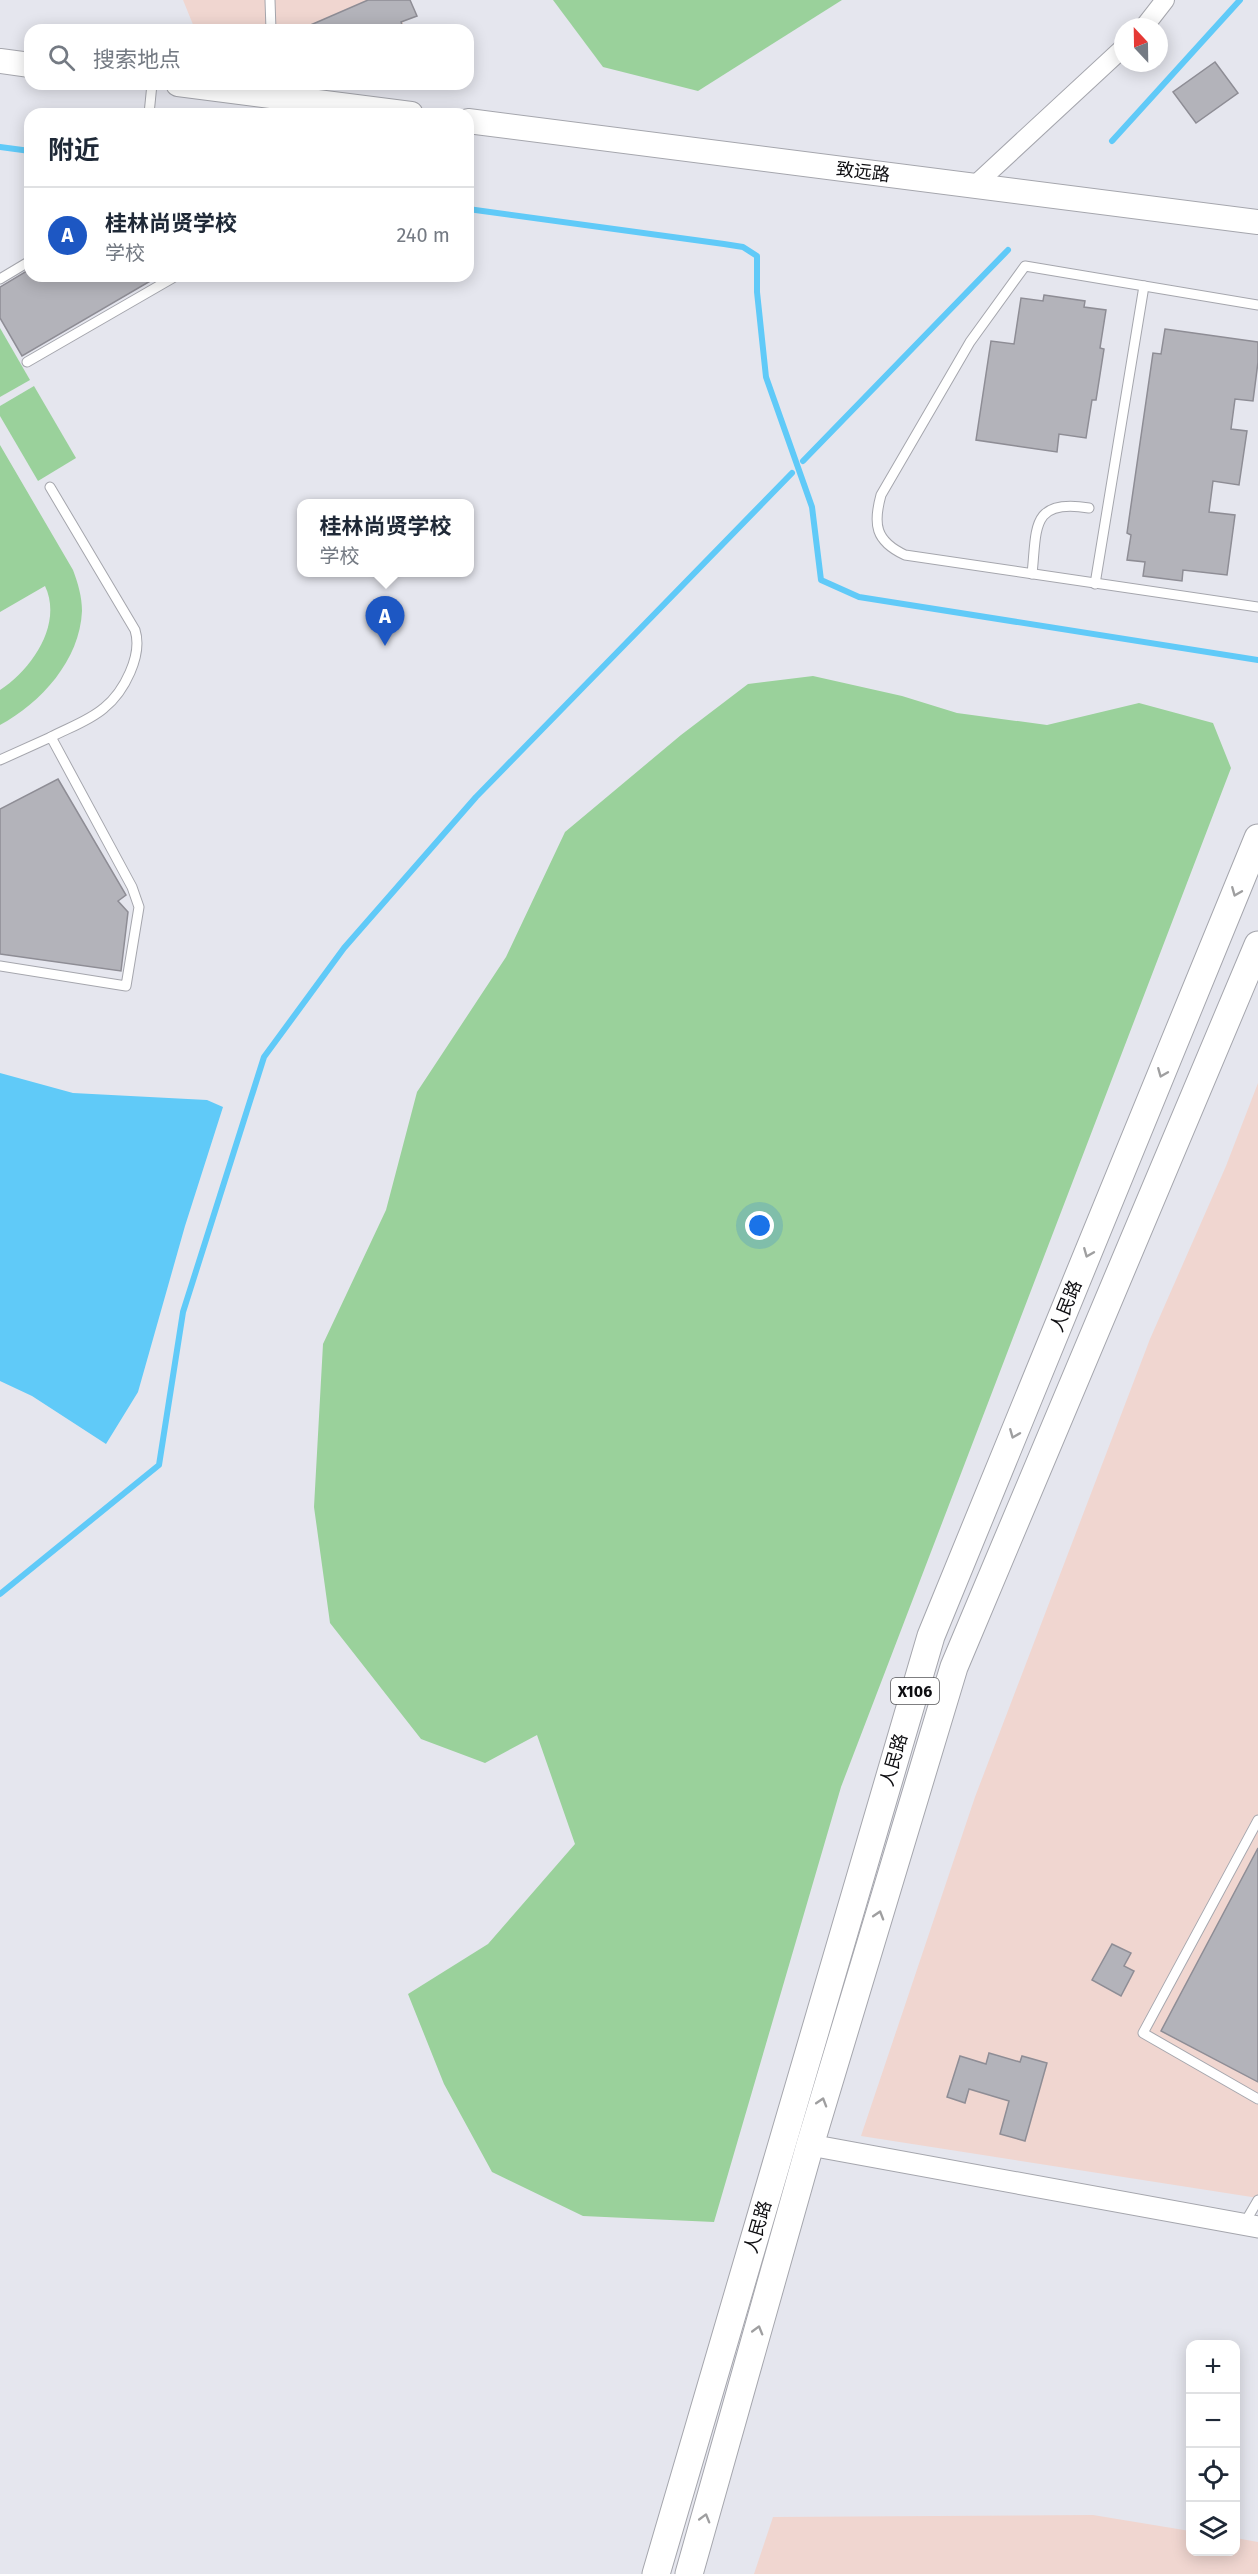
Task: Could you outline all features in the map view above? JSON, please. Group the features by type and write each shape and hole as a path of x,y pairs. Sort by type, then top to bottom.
{"main road":[{"path":"0,61 24,64"},
{"path":"273,90 376,108"},
{"name":"致远路","path":"474,122 1258,222"},
{"name":"人民路","path":"656,2574 931,1636 1258,838"},
{"name":"人民路","path":"689,2574 810,2145 954,1667 1258,945"}],"street":[{"path":"1151,18 1165,0"},
{"path":"974,186 1114,56"},
{"path":"810,2145 1251,2225"}],"lane":[{"path":"270,0 271,24"},
{"path":"150,108 151,90"},
{"path":"0,279 24,265"},
{"path":"1258,305 1025,266 970,342 881,495 877,509 877,528 884,540 899,552 1095,584 1258,607"},
{"path":"27,362 166,282"},
{"path":"1095,584 1144,286"},
{"path":"0,760 51,737 99,712 109,704 128,674 138,643 135,630 50,487"},
{"path":"1032,574 1039,519 1051,509 1061,505 1089,508"},
{"path":"0,966 126,986 139,907 132,887 51,737"},
{"path":"1258,1820 1143,2033 1258,2099"},
{"path":"1251,2225 1258,2200"}],"shaded area":[{"path":"183,0 393,0 403,24 193,24"},
{"path":"1258,1083 1258,2198 861,2136 975,1797 1150,1339 1226,1166"},
{"path":"1093,2515 1186,2530 1186,2556 1240,2556 1240,2539 1258,2542 1258,2574 754,2574 773,2517"}],"green space":[{"path":"553,0 842,0 698,91 603,67"},
{"path":"0,328 30,380 0,397"},
{"path":"34,386 76,458 38,481 0,416 0,406"},
{"path":"0,445 73,570 82,611 80,629 74,646 56,678 30,705 0,725 0,690 23,670 41,644 47,630 50,601 45,586 0,612"},
{"path":"813,676 902,696 957,713 1047,725 1139,703 1213,723 1231,768 841,1787 714,2222 583,2216 492,2172 444,2084 408,1994 488,1944 575,1844 537,1735 485,1763 421,1739 330,1623 314,1507 323,1344 386,1210 417,1092 506,957 565,832 681,735 748,684"}],"water":[{"path":"0,1073 73,1093 207,1100 223,1107 185,1226 138,1392 106,1444 32,1396 0,1381"}],"building":[{"path":"368,0 410,0 417,16 401,22 402,24 313,24"},
{"path":"1215,62 1238,93 1196,123 1173,92"},
{"path":"24,273 24,282 149,282 22,356 0,318 0,287"},
{"path":"1044,295 1085,301 1084,307 1106,310 1100,348 1104,349 1096,400 1092,400 1086,438 1059,434 1057,452 976,440 991,341 1014,344 1021,298 1043,301"},
{"path":"1165,329 1258,342 1253,401 1235,399 1231,429 1247,431 1239,485 1213,481 1209,512 1235,515 1227,575 1183,570 1182,581 1143,576 1145,562 1127,560 1131,535 1127,533 1153,353 1161,354"},
{"path":"58,779 126,895 118,901 128,912 121,971 0,954 0,809"},
{"path":"1258,1848 1258,2082 1161,2031"},
{"path":"1112,1944 1131,1953 1124,1966 1134,1971 1121,1996 1092,1980"},
{"path":"989,2053 1020,2062 1022,2056 1047,2063 1025,2141 1000,2134 1009,2101 969,2089 965,2103 947,2097 960,2056 986,2064"}],"waterway":[{"path":"1112,141 1240,0"},
{"path":"0,147 24,150"},
{"path":"474,210 743,247 757,256 757,292 766,377 812,507 821,580 859,597 1258,660"},
{"path":"803,461 1008,250"},
{"path":"0,1594 159,1465 183,1312 264,1057 344,948 476,797 792,473"}],"place":[{"name":"桂林尚贤学校","path":"385,646"}]}
